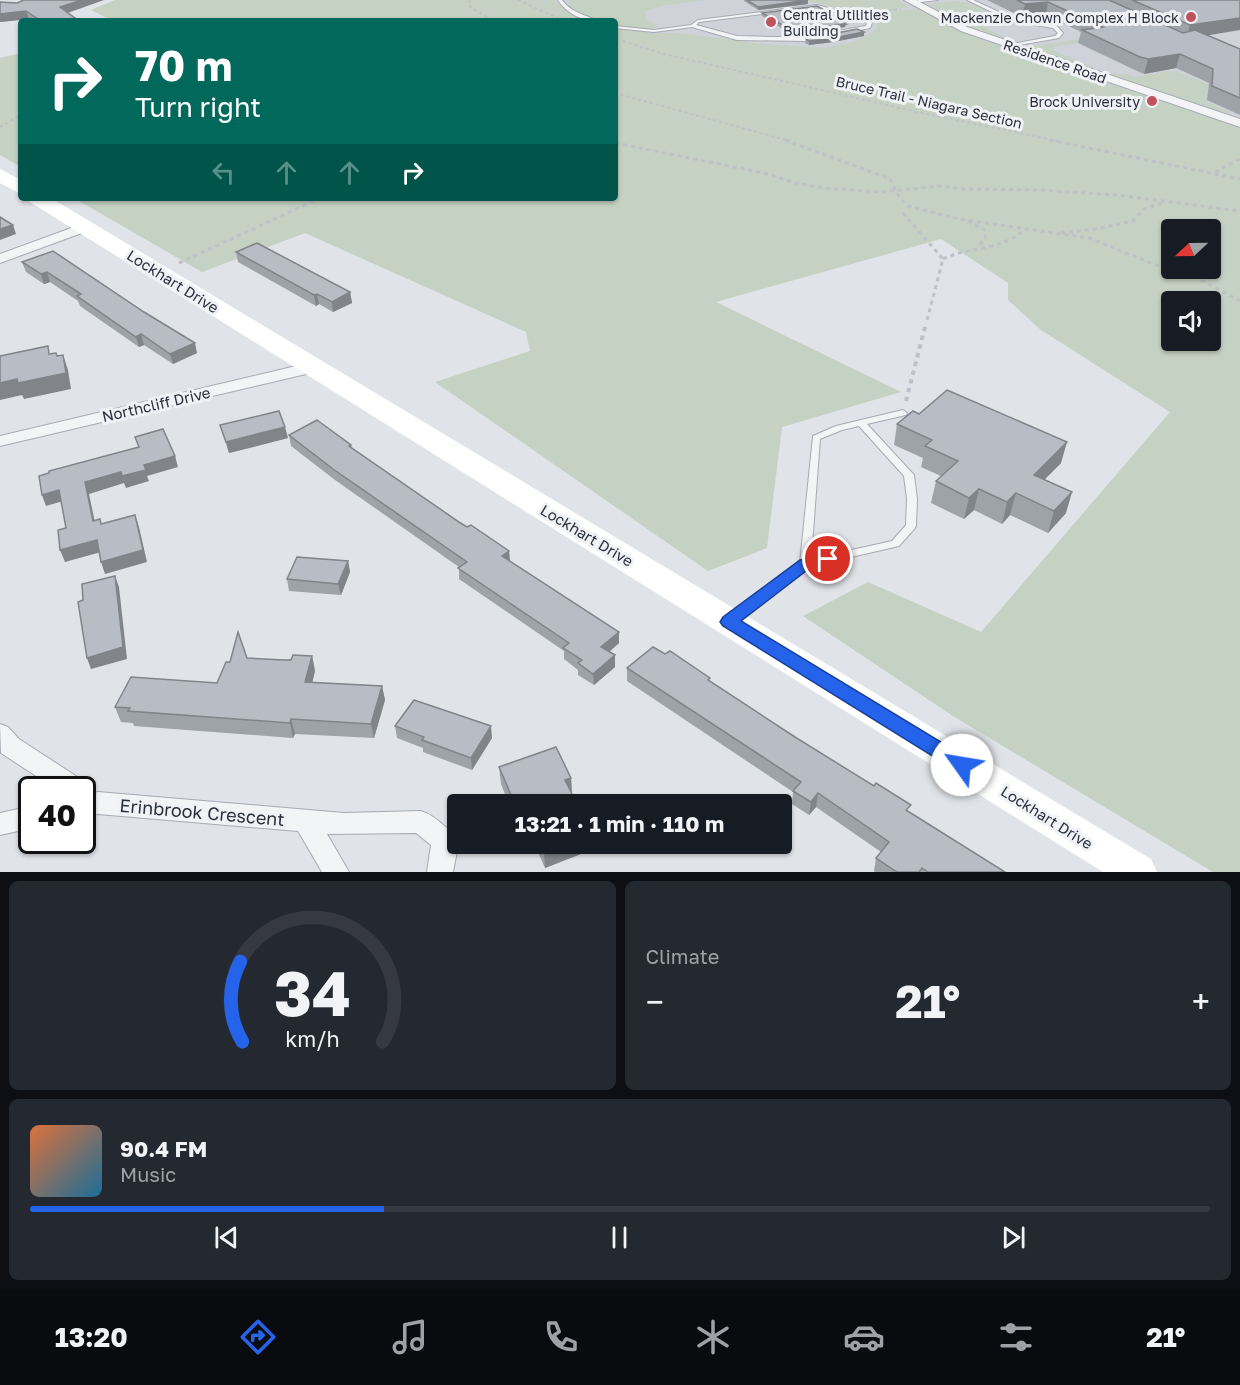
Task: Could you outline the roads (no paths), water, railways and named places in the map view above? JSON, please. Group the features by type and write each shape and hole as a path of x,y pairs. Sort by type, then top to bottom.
{"street":[{"name":"Residence Road","path":"910,1 964,29 1010,46 1096,72 1240,123"},
{"path":"0,176 18,186"},
{"name":"Lockhart Drive","path":"42,201 1137,872"},
{"path":"0,259 85,227"},
{"name":"Northcliff Drive","path":"0,441 313,367"},
{"path":"0,734 10,746 56,776"},
{"name":"Erinbrook Crescent","path":"96,802 344,824 421,822 445,841 440,872"},
{"path":"0,824 18,820"},
{"name":"Erinbrook Crescent","path":"306,821 336,872"}],"lane":[{"path":"560,0 564,8 587,18"},
{"path":"910,1 936,0"},
{"path":"969,0 1013,20 1055,27 1061,33 1057,37 1010,46"},
{"path":"618,27 654,31 692,26 737,38 804,39 868,27 870,23 817,6 698,21 692,26"},
{"path":"805,564 816,438 839,428 903,413"},
{"path":"729,622 805,564 895,544 911,526 912,499 909,475 861,423"}],"place":[{"name":"Mackenzie Chown Complex H Block","path":"1191,17"},
{"name":"Central Utilities Building","path":"771,22"},
{"name":"Brock University","path":"1152,101"}]}
